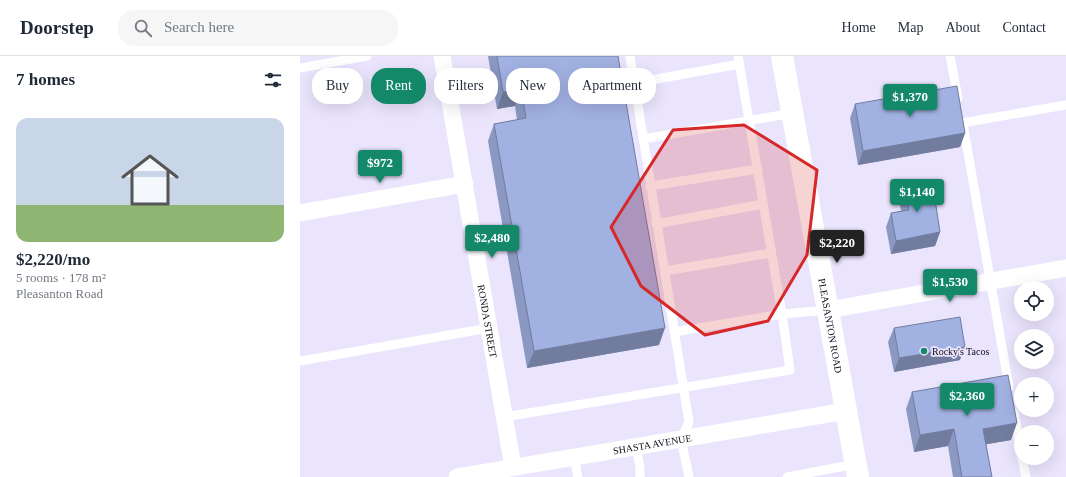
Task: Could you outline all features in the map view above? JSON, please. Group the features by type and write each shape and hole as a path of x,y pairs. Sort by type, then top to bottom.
{"main road":[{"name":"PLEASANTON ROAD","path":"782,56 857,471"}],"street":[{"name":"RONDA STREET","path":"442,56 513,467"},
{"path":"300,212 465,184"},
{"path":"828,310 1066,268"},
{"name":"SHASTA AVENUE","path":"457,477 846,411"}],"lane":[{"path":"300,68 366,56"},
{"path":"630,56 632,68"},
{"path":"950,56 1016,425"},
{"path":"504,417 790,370 739,60 656,78"},
{"path":"637,104 689,422 681,439 689,477"},
{"path":"961,115 1066,105"},
{"path":"643,138 792,113"},
{"path":"650,186 758,170"},
{"path":"656,224 763,204"},
{"path":"664,271 771,253"},
{"path":"674,332 782,314 828,310"},
{"path":"300,361 490,328"},
{"path":"636,446 640,467 640,477"},
{"path":"574,457 578,477"},
{"path":"1023,465 1026,477"},
{"path":"787,477 857,471"}],"highlighted area":[{"path":"744,125 817,170 807,255 768,321 705,335 641,286 611,227 673,130"}],"building":[{"path":"497,56 618,56 620,68 568,68 568,104 626,104 665,328 534,351 494,124 526,118 524,104 560,104 560,68 506,68 506,92 503,92"},
{"path":"957,86 965,133 863,151 855,104"},
{"path":"932,180 940,232 896,241 891,213 909,210 904,185"},
{"path":"960,317 965,347 899,358 894,328"},
{"path":"1008,375 1014,407 1014,417 1016,417 1017,423 983,429 992,477 962,477 954,429 920,435 912,392"}],"place":[{"name":"Rocky's Tacos","path":"924,351"}]}
